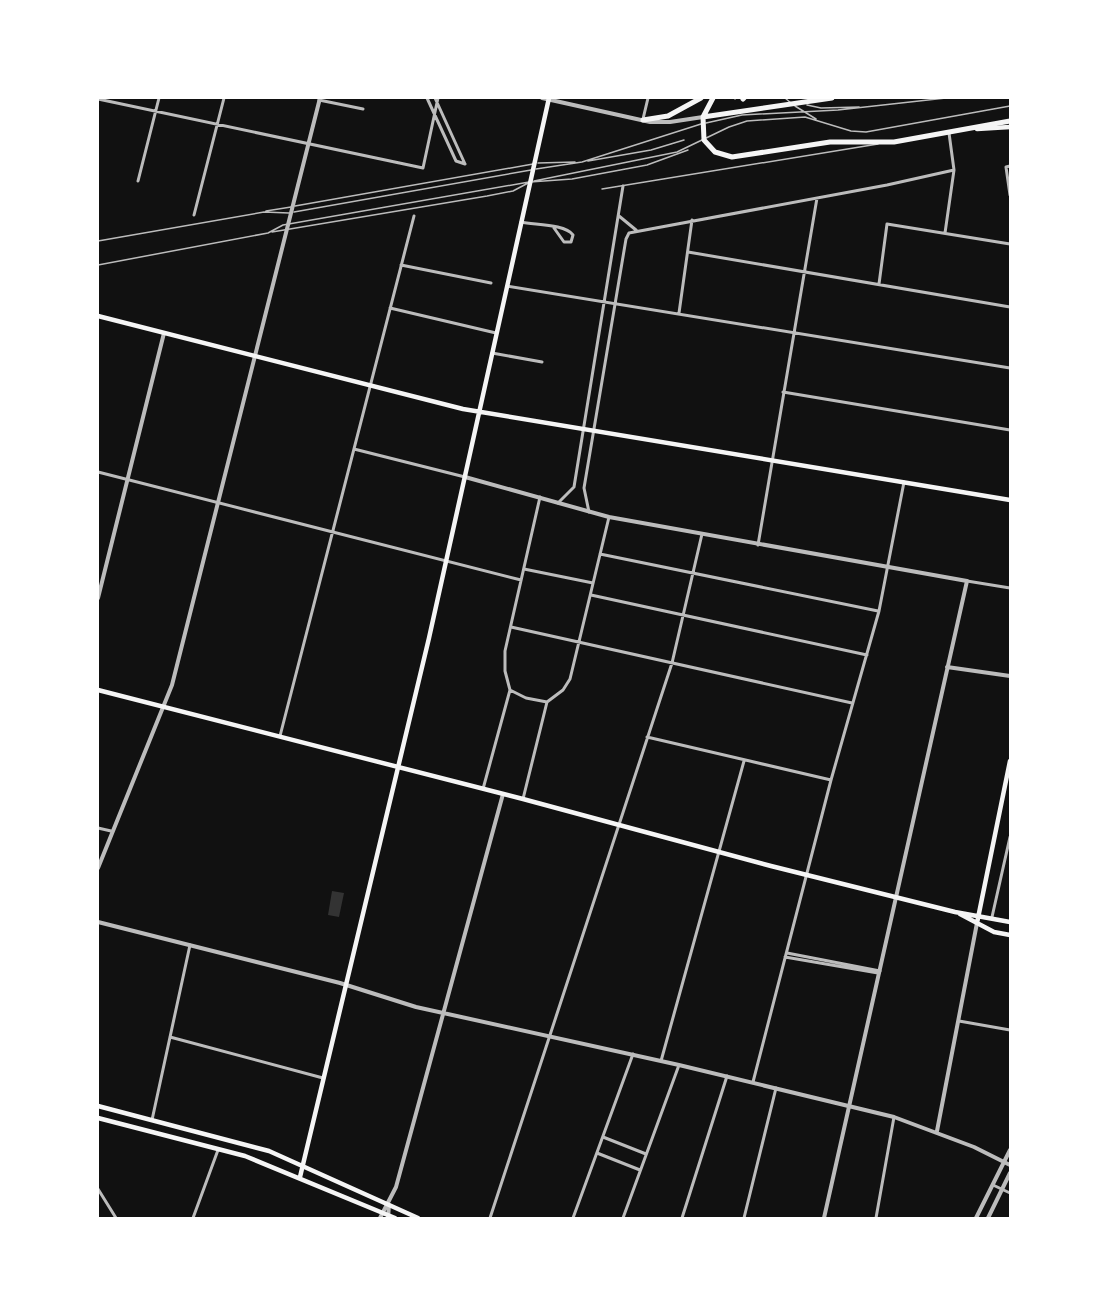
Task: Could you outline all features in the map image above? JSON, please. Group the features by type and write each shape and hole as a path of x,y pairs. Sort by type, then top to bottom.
{"highway":[{"path":"643,120 668,116 701,98"},
{"path":"713,98 703,117 704,140 715,152 732,157 830,142 894,142 1011,121"},
{"path":"703,117 792,100 832,98"}],"main road":[{"path":"300,1177 399,768 549,98"},
{"path":"975,129 1011,127"},
{"path":"98,316 479,412 1011,500"},
{"path":"98,690 895,897 955,912 1011,922"},
{"path":"977,923 1008,787 1011,761"},
{"path":"955,912 994,932 1011,935"},
{"path":"98,1106 250,1145 303,1166 418,1218"},
{"path":"98,1118 269,1164 381,1216 391,1218"}],"street":[{"path":"138,181 159,98"},
{"path":"195,215 224,98"},
{"path":"428,98 456,161 465,164 437,99"},
{"path":"542,98 665,123 703,117"},
{"path":"643,120 648,98"},
{"path":"98,99 423,168 437,99"},
{"path":"98,868 111,831 172,685 320,99 363,109"},
{"path":"945,233 954,170 949,133"},
{"path":"1011,166 1006,167 1011,195"},
{"path":"589,512 584,488 626,239 629,233 954,170"},
{"path":"558,503 574,487 623,186"},
{"path":"758,545 817,198"},
{"path":"280,738 414,216"},
{"path":"619,216 636,230"},
{"path":"679,313 693,220"},
{"path":"521,222 554,228 572,233 571,242 564,242 554,228"},
{"path":"879,284 887,224 1011,243"},
{"path":"688,252 1011,307"},
{"path":"401,265 490,283"},
{"path":"507,286 1011,368"},
{"path":"390,308 497,333"},
{"path":"98,597 164,333"},
{"path":"492,353 542,362"},
{"path":"783,392 1011,430"},
{"path":"354,448 609,517 888,569 1011,588"},
{"path":"98,472 446,563 521,580"},
{"path":"753,1082 831,780 879,611 904,482"},
{"path":"483,789 510,690 505,671 511,627 540,497"},
{"path":"523,799 547,702 569,684 609,517"},
{"path":"490,1218 672,663 702,534"},
{"path":"600,554 879,611"},
{"path":"524,568 594,583"},
{"path":"824,1218 968,581"},
{"path":"591,595 867,656"},
{"path":"511,627 852,703"},
{"path":"947,667 1011,676"},
{"path":"510,690 526,698 547,702"},
{"path":"647,736 831,780"},
{"path":"661,1061 744,761"},
{"path":"381,1216 389,1204 503,794"},
{"path":"98,828 111,831"},
{"path":"992,917 1011,837"},
{"path":"98,922 347,985 401,1003 633,1054 849,1106 937,1131 1011,1165"},
{"path":"937,1131 977,923"},
{"path":"152,1120 190,945"},
{"path":"786,955 880,972"},
{"path":"959,1021 1011,1030"},
{"path":"171,1037 324,1078"},
{"path":"573,1218 633,1054"},
{"path":"623,1218 679,1065"},
{"path":"682,1218 727,1076"},
{"path":"744,1218 776,1088"},
{"path":"876,1218 894,1118"},
{"path":"603,1137 646,1154"},
{"path":"193,1218 218,1149"},
{"path":"976,1218 1011,1150"},
{"path":"597,1153 640,1170"},
{"path":"988,1218 1011,1173"},
{"path":"993,1185 1011,1193"},
{"path":"98,1189 116,1218"},
{"path":"389,1204 391,1218"}],"lane":[{"path":"785,98 792,100 802,111 818,120 851,131 866,132 1011,106"},
{"path":"264,212 292,213 533,166 582,162 703,124 742,115 868,107 946,98"},
{"path":"800,101 820,108 868,107"},
{"path":"268,233 289,224 530,182 691,147 729,127 747,121 788,117 818,120"},
{"path":"98,241 533,166 582,162 651,150 684,140"},
{"path":"602,189 894,142"},
{"path":"98,265 513,191 530,182 572,179 628,169 654,163 688,150"}],"shaded area":[{"path":"332,891 344,893 339,917 328,915"}]}
